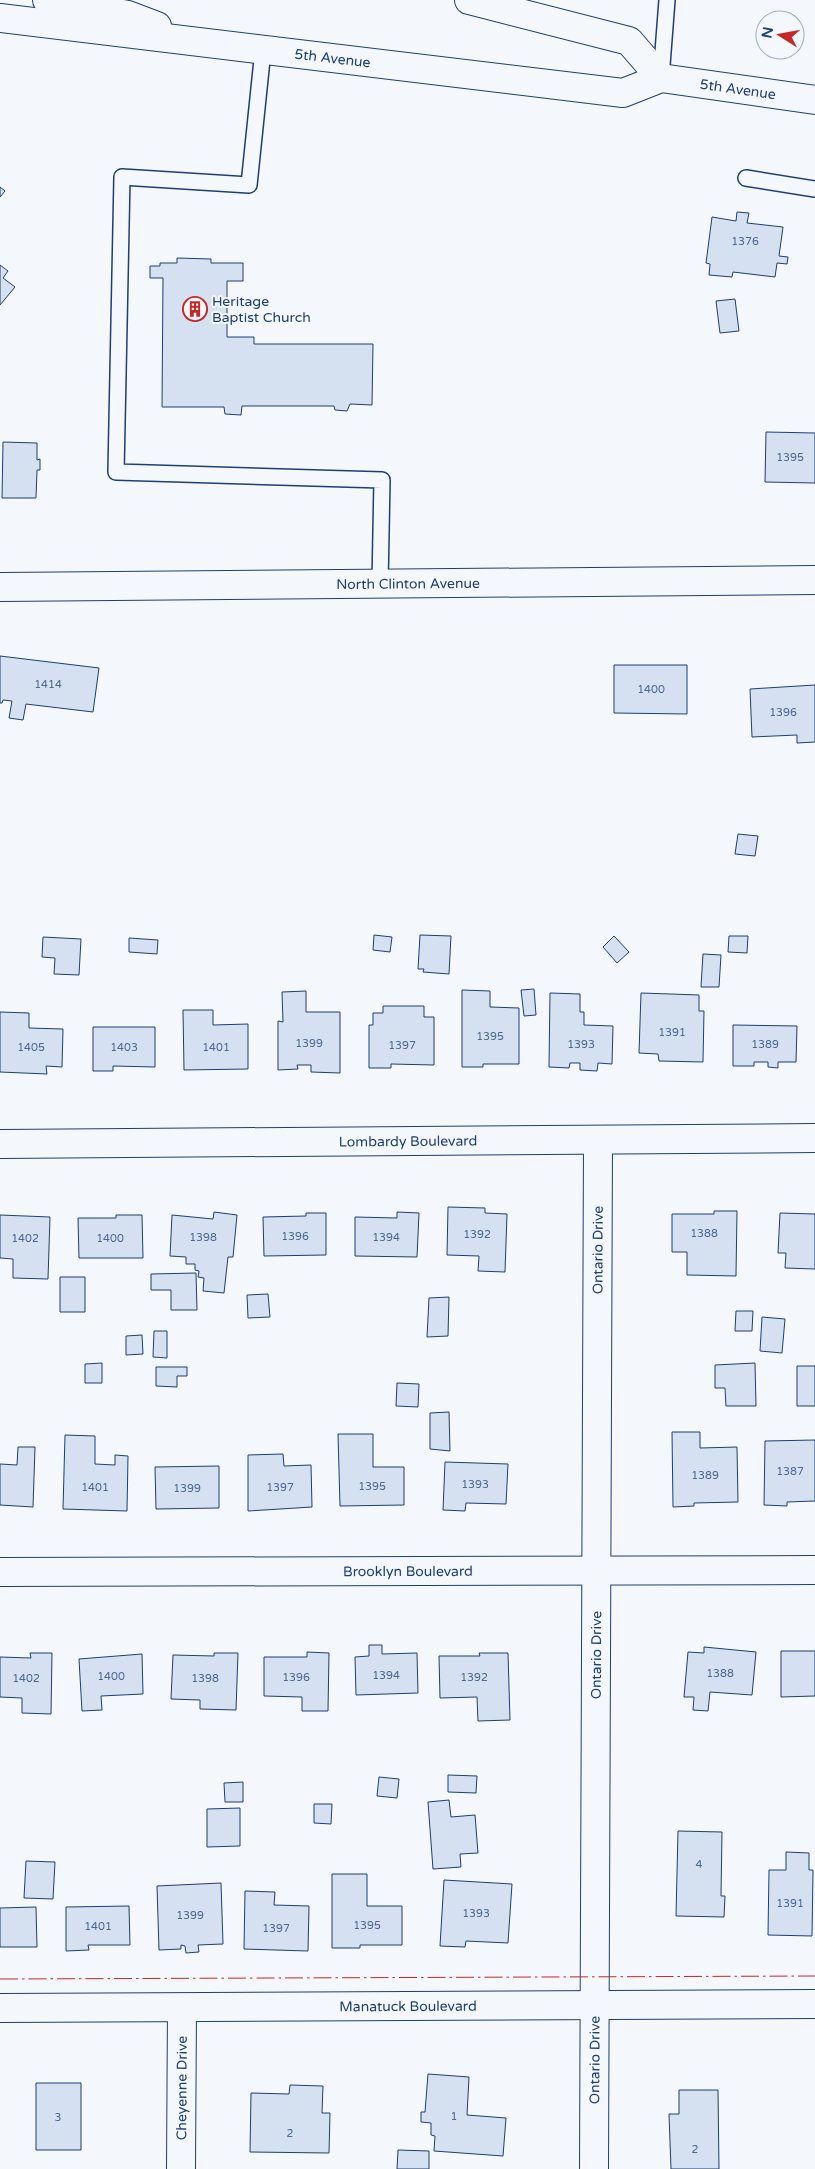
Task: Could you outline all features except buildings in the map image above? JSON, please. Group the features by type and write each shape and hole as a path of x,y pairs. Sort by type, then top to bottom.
{"street":[{"path":"47,0 128,15 205,43"},
{"path":"469,0 629,41 661,78"},
{"name":"5th Avenue","path":"0,18 623,93 661,78 815,100"},
{"name":"North Clinton Avenue","path":"0,587 815,580"},
{"name":"Lombardy Boulevard","path":"0,1144 815,1138"},
{"name":"Ontario Drive","path":"594,2169 598,1141"},
{"name":"Brooklyn Boulevard","path":"0,1572 597,1569 815,1570"},
{"name":"Manatuck Boulevard","path":"0,2008 815,2004"},
{"name":"Cheyenne Drive","path":"180,2169 182,2008"}],"lane":[{"path":"661,78 668,0"},
{"path":"263,50 249,185 122,177 116,472 382,480 380,584"},
{"path":"746,178 815,189"}],"power":[{"path":"0,1979 815,1976"}],"place":[{"name":"Heritage Baptist Church","path":"195,309"}]}
